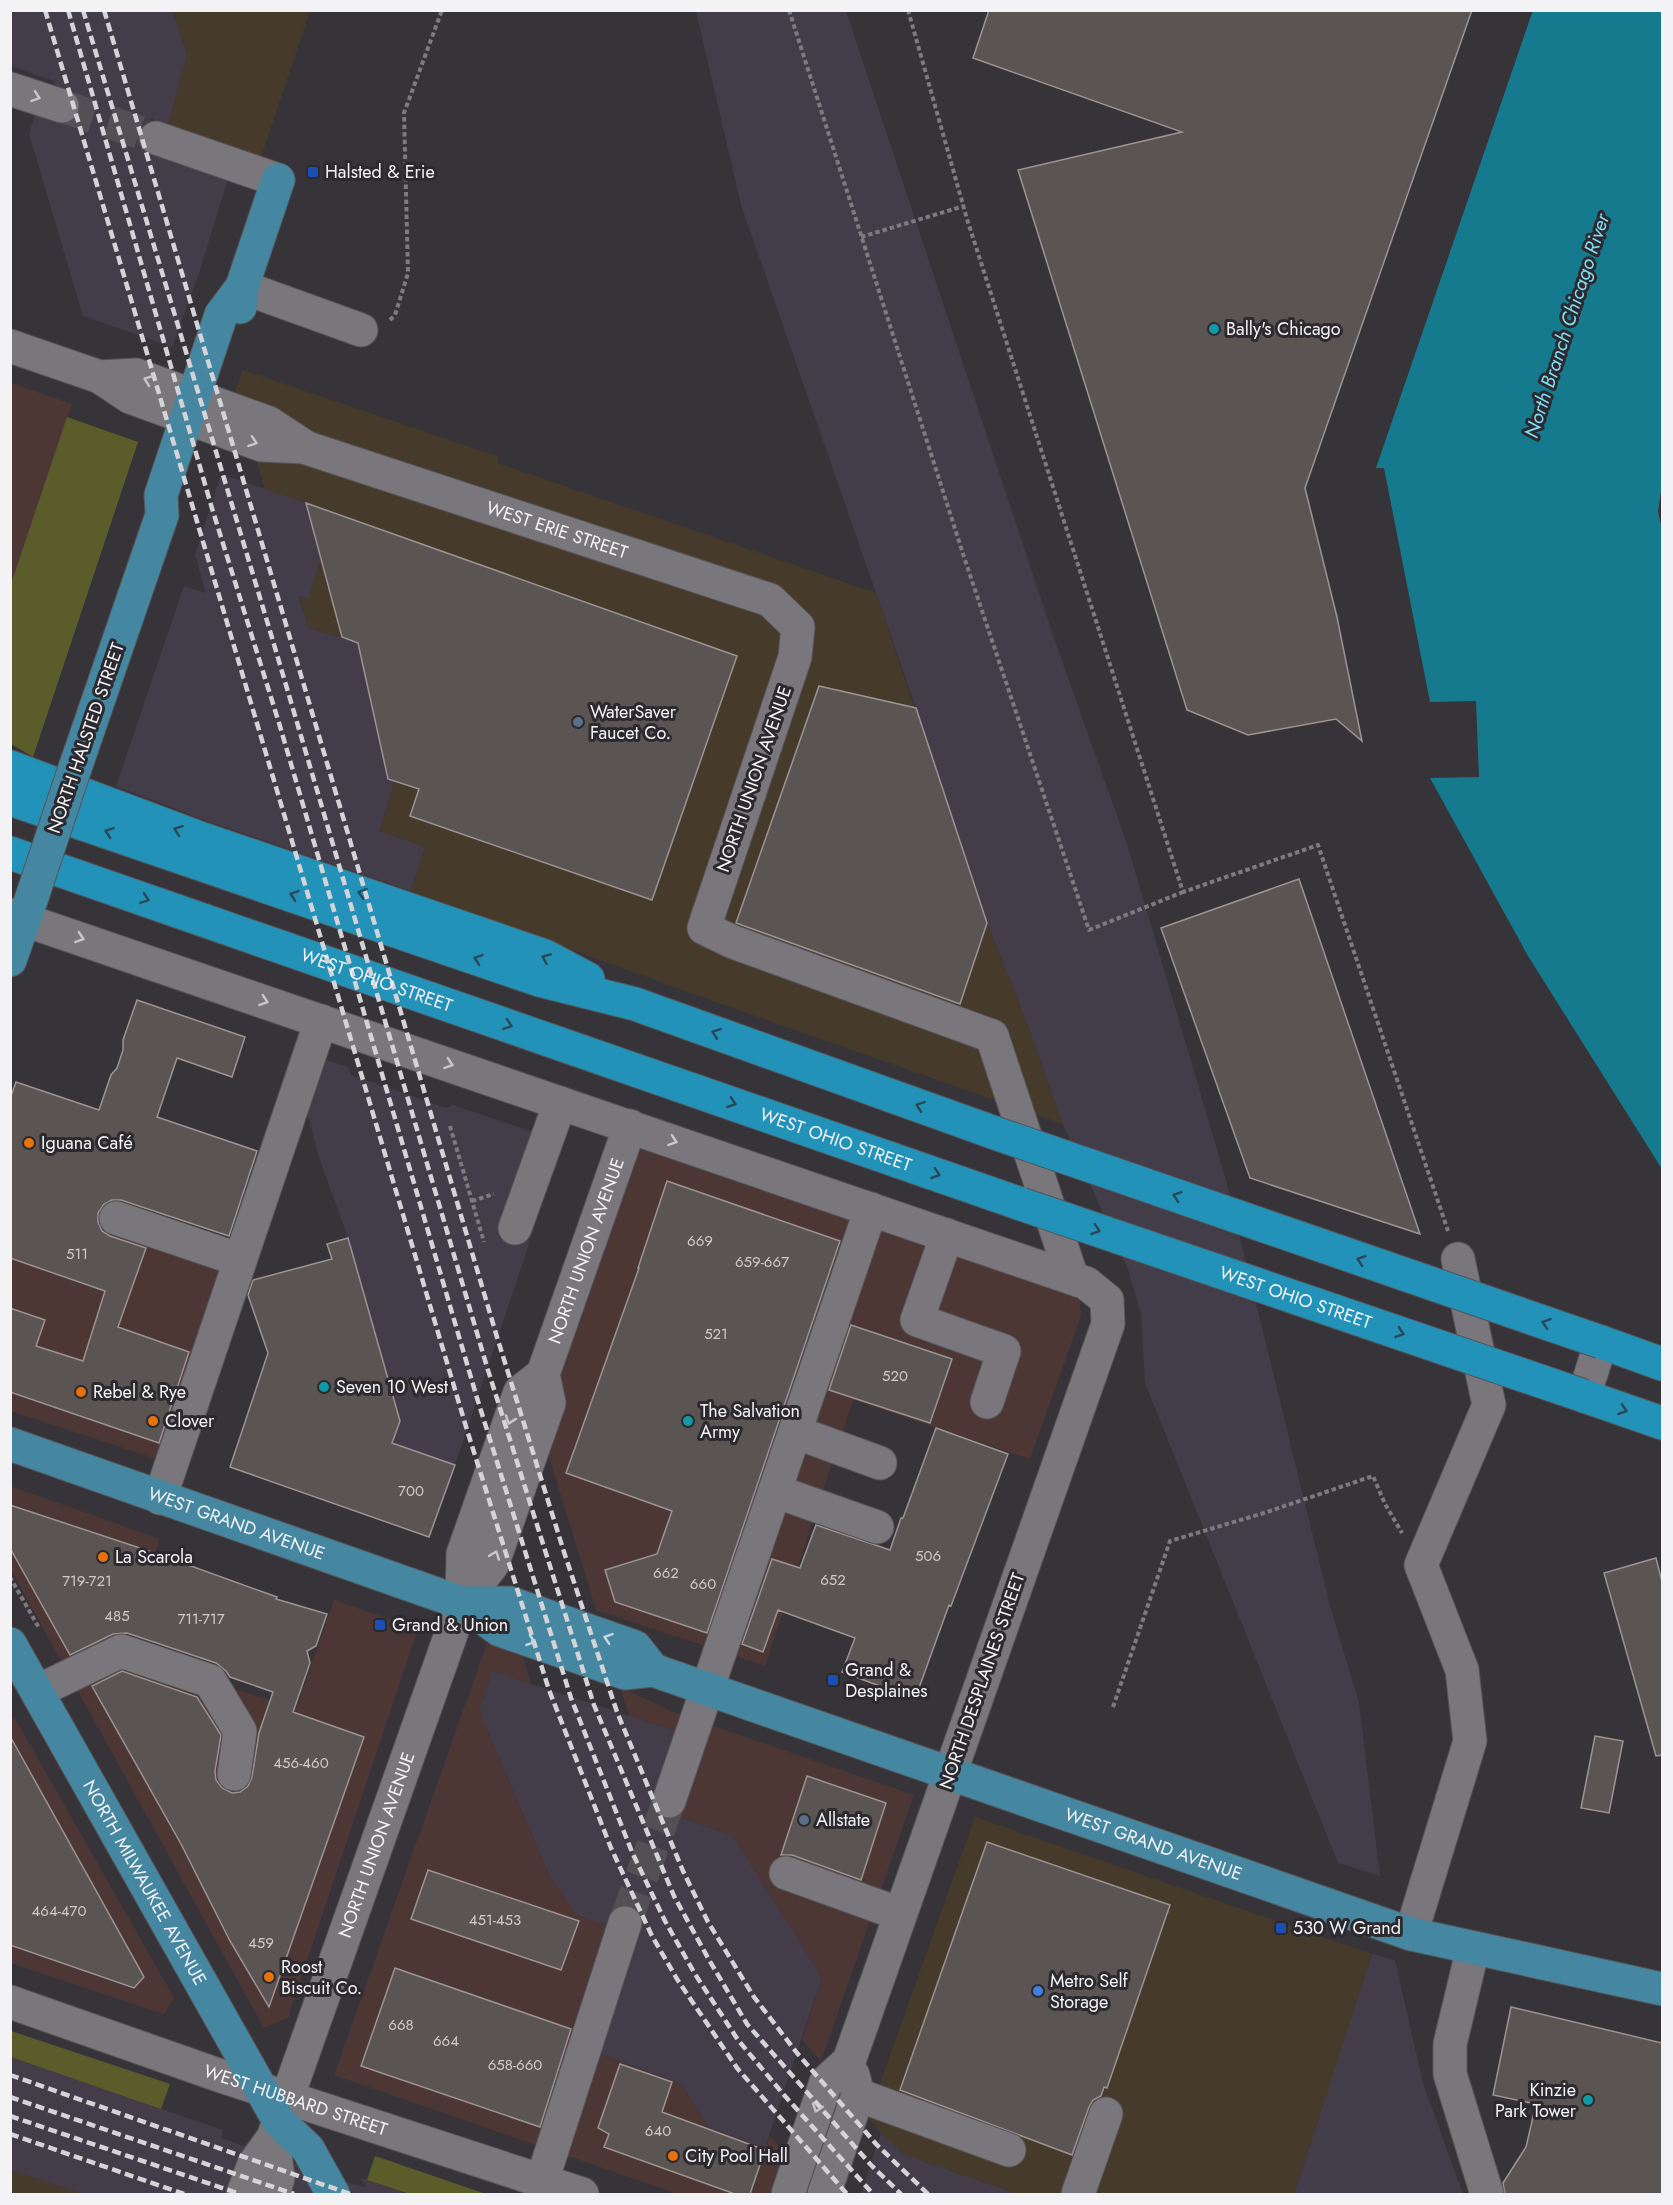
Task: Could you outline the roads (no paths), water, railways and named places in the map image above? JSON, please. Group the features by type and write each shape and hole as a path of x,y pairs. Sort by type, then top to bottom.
{"highway":[{"path":"10,767 197,837 545,956 635,1004"},
{"path":"10,799 539,980 635,1004 995,1133 1662,1364"},
{"name":"WEST OHIO STREET","path":"10,853 1021,1204 1662,1423"}],"main road":[{"name":"NORTH HALSTED STREET","path":"10,960 22,910 74,771 162,515 176,502 198,410 238,321 242,287 278,180"},
{"name":"WEST GRAND AVENUE","path":"10,1444 462,1603 500,1630 625,1673 653,1670 1411,1934 1662,1989"},
{"name":"NORTH MILWAUKEE AVENUE","path":"10,1644 275,2111 308,2149 333,2194"},
{"name":"NORTH MILWAUKEE AVENUE","path":"275,2111 282,2141 310,2194"}],"street":[{"path":"10,89 62,106"},
{"path":"167,142 278,180"},
{"path":"242,287 360,330"},
{"name":"WEST ERIE STREET","path":"10,346 100,377 130,397 198,410 262,446 307,448 770,600 798,627"},
{"name":"NORTH UNION AVENUE","path":"798,627 793,664 704,928 733,942 992,1036 1072,1278"},
{"path":"22,910 321,1021 1072,1278"},
{"path":"160,1498 321,1021"},
{"path":"515,1228 560,1102"},
{"name":"NORTH UNION AVENUE","path":"243,2194 462,1603 492,1565 500,1543 549,1403 543,1374 630,1126"},
{"path":"669,1801 871,1209"},
{"path":"116,1218 240,1260"},
{"path":"946,1235 917,1320 1004,1351 987,1402"},
{"path":"1411,1934 1470,1741 1462,1670 1421,1565 1489,1405 1458,1260"},
{"name":"NORTH DESPLAINES STREET","path":"788,2194 825,2082 849,2061 1108,1324 1107,1300 1086,1283 1072,1278"},
{"path":"1584,1396 1601,1342"},
{"path":"795,1432 880,1463"},
{"path":"775,1491 877,1527"},
{"path":"38,1691 121,1651 210,1681 240,1731 234,1774"},
{"path":"786,1873 900,1914"},
{"path":"542,2181 625,1923"},
{"path":"1473,1948 1450,2044 1449,2058 1450,2074 1487,2194"},
{"name":"WEST HUBBARD STREET","path":"10,2002 275,2111 542,2181 582,2194"},
{"path":"824,2194 858,2095 849,2061"},
{"path":"858,2095 1008,2150"},
{"name":"NORTH UNION AVENUE","path":"273,2194 278,2178 275,2111"},
{"path":"1078,2194 1107,2114"}],"water":[{"name":"North Branch Chicago River","path":"1533,10 1662,11 1662,484 1658,512 1662,530 1662,1169 1528,956 1430,778 1479,777 1476,701 1430,702 1384,468 1376,468"}],"tunnel":[{"path":"62,106 156,138"},
{"path":"625,1923 669,1801"}],"railway":[{"path":"45,10 467,1430 549,1690 611,1848 652,1936 677,1979 737,2068 847,2194"},
{"path":"68,10 211,505 279,723 477,1398 571,1698 632,1852 665,1921 695,1974 738,2040 873,2194"},
{"path":"83,10 273,641 487,1367 594,1705 674,1896 747,2024 871,2165 901,2194"},
{"path":"104,10 497,1337 617,1712 683,1871 708,1922 754,1997 797,2053 877,2145 928,2194"},
{"path":"10,2075 350,2194"},
{"path":"10,2097 294,2194"},
{"path":"10,2116 240,2194"},
{"path":"10,2134 184,2194"}],"place":[{"name":"Halsted & Erie","path":"313,172"},
{"name":"Bally's Chicago","path":"1214,329"},
{"name":"WaterSaver Faucet Co.","path":"578,722"},
{"name":"Iguana Café","path":"29,1143"},
{"name":"Seven 10 West","path":"324,1387"},
{"name":"Rebel & Rye","path":"81,1392"},
{"name":"Clover","path":"153,1421"},
{"name":"The Salvation Army","path":"688,1421"},
{"name":"La Scarola","path":"103,1557"},
{"name":"Grand & Union","path":"380,1625"},
{"name":"Grand & Desplaines","path":"833,1680"},
{"name":"Allstate","path":"804,1820"},
{"name":"530 W Grand","path":"1281,1928"},
{"name":"Roost Biscuit Co.","path":"269,1977"},
{"name":"Metro Self Storage","path":"1038,1991"},
{"name":"Kinzie Park Tower","path":"1588,2100"},
{"name":"City Pool Hall","path":"673,2156"}]}
